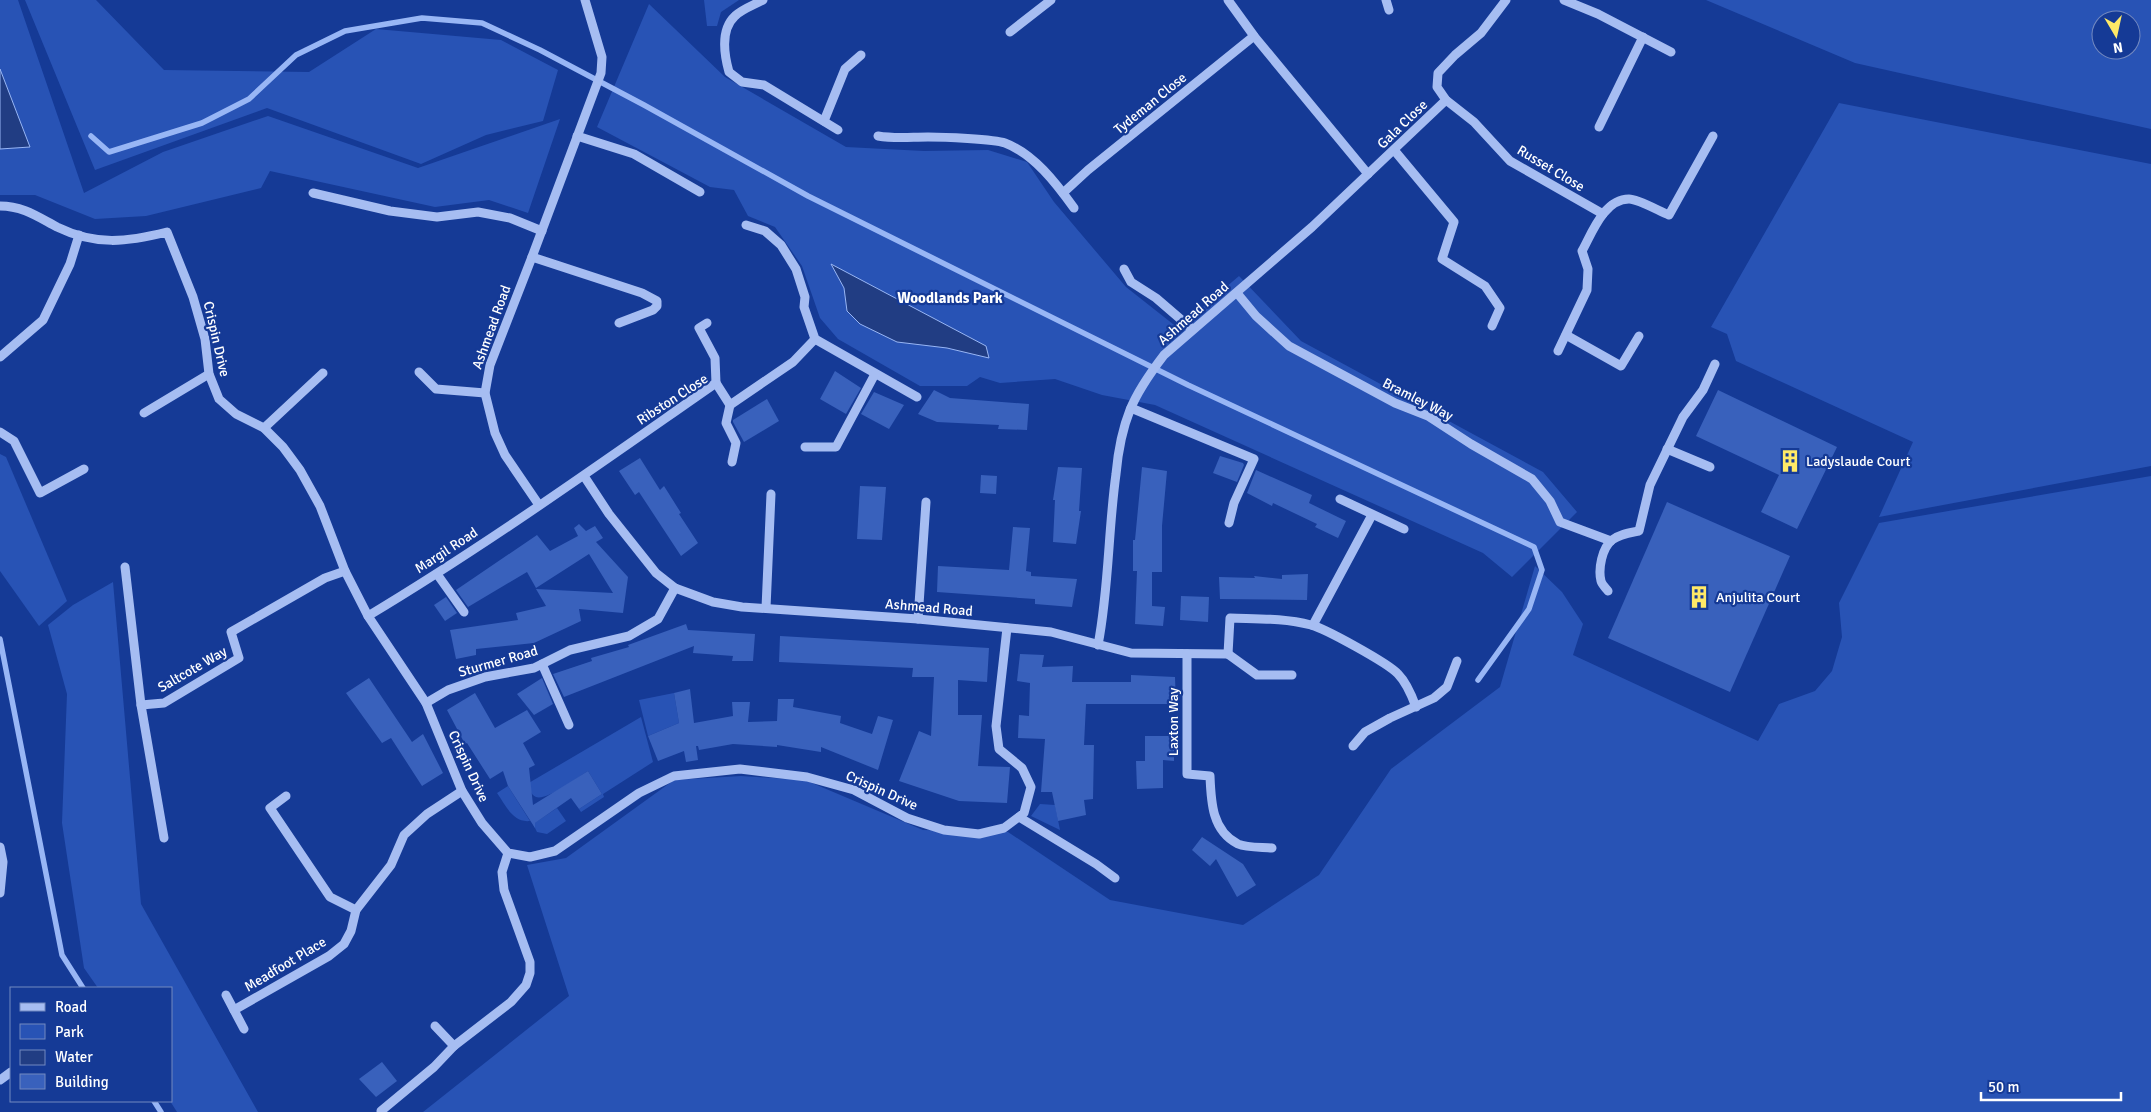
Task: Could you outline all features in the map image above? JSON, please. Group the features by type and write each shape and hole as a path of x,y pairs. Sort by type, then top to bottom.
{"street":[{"name":"Ashmead Road","path":"539,505 505,455 494,433 485,393 490,365 601,73 602,57 585,0"},
{"path":"763,0 735,16 726,27 724,54 728,72 742,82 764,85 838,130"},
{"path":"1010,32 1051,0"},
{"path":"1228,0 1254,36 1368,174"},
{"path":"1386,0 1389,10"},
{"name":"Gala Close","path":"1368,174 1446,100 1437,88 1438,72 1481,33 1506,0"},
{"path":"1564,0 1671,52"},
{"name":"Tydeman Close","path":"1063,193 1088,170 1254,36"},
{"path":"1599,127 1643,37"},
{"path":"824,121 845,69 861,55"},
{"name":"Russet Close","path":"1446,100 1474,122 1510,161 1603,214"},
{"path":"577,136 634,154 700,192"},
{"path":"878,136 1004,142 1033,159 1074,208"},
{"path":"1558,351 1587,290 1588,269 1582,251 1603,214 1614,203 1630,199 1668,215 1713,136"},
{"path":"1394,150 1454,222 1442,258 1485,286 1500,308 1492,326"},
{"name":"Ashmead Road","path":"584,476 609,514 656,573 675,588 713,602 742,607 918,619 1051,632 1098,645 1104,618 1113,494 1118,459 1131,408 1149,376 1160,361 1192,329 1237,293 1368,174"},
{"path":"313,193 390,211 437,217 478,212 510,218 542,231"},
{"name":"Crispin Drive","path":"0,206 11,206 36,214 57,227 106,242 136,240 167,232 193,296 205,339 209,374 219,399 236,414 264,428 283,447 300,470 320,506 345,571 368,616 426,704 462,791 482,823 508,853 530,857 555,851 639,793 674,776 740,768 807,777 854,790 907,818 944,830 979,834 1004,828 1019,817"},
{"path":"746,225 765,231 781,245 796,269 805,297 804,307 815,340 916,397"},
{"path":"0,357 43,320 70,264 79,235"},
{"path":"532,257 642,293 657,301 657,306 653,310 619,323"},
{"path":"1124,269 1131,282 1156,298 1192,329"},
{"name":"Bramley Way","path":"1237,293 1256,316 1289,346 1395,403 1428,416 1471,444 1532,478 1550,501 1560,522 1611,541"},
{"path":"708,322 699,328 715,358 716,383"},
{"path":"1566,335 1621,366 1639,336"},
{"path":"732,462 736,443 726,423 730,404 793,362 815,340"},
{"path":"1608,591 1601,583 1600,567 1604,552 1611,541 1622,534 1639,531 1650,485 1683,416 1703,390 1714,364"},
{"path":"418,372 436,389 485,393"},
{"path":"264,428 322,373"},
{"path":"144,413 209,374"},
{"path":"805,447 836,447 875,374"},
{"name":"Ribston Close","path":"584,476 716,383 730,404"},
{"path":"1131,408 1254,459 1234,503 1229,523"},
{"path":"0,432 14,441 40,493 84,469"},
{"path":"1667,449 1710,467"},
{"path":"539,505 584,476"},
{"path":"766,608 771,494"},
{"path":"1340,499 1404,529"},
{"path":"918,619 926,502"},
{"name":"Margil Road","path":"368,616 437,574 539,505"},
{"path":"1313,625 1372,515"},
{"name":"Saltcote Way","path":"125,567 141,705 164,703 239,658 231,632 325,578 345,571"},
{"path":"437,574 464,612"},
{"name":"Sturmer Road","path":"426,704 448,690 485,677 534,668 570,650 630,636 658,619 675,588"},
{"path":"1228,654 1230,618 1282,620 1313,625 1389,665 1409,689 1416,707"},
{"path":"1006,628 996,726 999,749 1022,768 1031,787 1024,813 1019,817 1096,864 1115,878"},
{"path":"1098,645 1131,652 1228,654 1257,675 1292,675"},
{"name":"Laxton Way","path":"1187,654 1187,774 1210,776 1211,807 1222,832 1239,845 1272,848"},
{"path":"1353,746 1365,732 1390,718 1434,698 1447,687 1457,661"},
{"path":"542,664 570,725"},
{"path":"141,705 164,838"},
{"name":"Meadfoot Place","path":"234,1010 329,956 344,944 351,931 356,910 391,865 404,835 427,814 462,791"},
{"path":"286,796 270,808 330,897 356,910"},
{"path":"0,846 3,862 0,894"},
{"path":"381,1111 434,1067 454,1046 511,1002 526,985 530,973 530,962 504,890 502,872 508,853"},
{"name":"Meadfoot Place","path":"226,995 244,1029"},
{"path":"435,1026 454,1046"}],"green space":[{"path":"0,0 18,0 84,193 163,152 268,116 418,168 560,119 528,213 489,200 435,207 270,171 261,188 146,216 95,219 35,195 0,195"},
{"path":"25,0 96,0 164,70 309,72 376,29 501,40 558,70 543,121 486,135 421,164 267,108 95,170"},
{"path":"704,0 739,0 721,12 717,26 707,26"},
{"path":"1706,0 2151,0 2151,129 1855,63"},
{"path":"649,4 725,77 846,147 924,151 988,150 1027,162 1054,202 1126,287 1178,328 1239,276 1301,341 1543,472 1577,512 1512,577 1483,553 1155,405 1102,395 1055,379 1000,383 980,377 967,386 920,386 838,339 820,318 802,266 775,227 748,216 734,190 710,187 597,127"},
{"path":"1839,103 2151,164 2151,466 1879,517 1913,442 1736,361 1727,334 1711,327"},
{"path":"0,454 6,457 67,601 39,626 0,571"},
{"path":"2151,476 2151,1112 423,1112 569,996 527,865 566,858 674,780 741,776 805,780 923,830 1008,832 1110,900 1243,925 1319,875 1391,769 1500,687 1535,566 1562,592 1583,624 1573,655 1758,741 1779,704 1815,691 1832,671 1842,637 1839,603 1879,523"},
{"path":"113,582 141,904 258,1112 177,1112 171,1102 172,987 97,987 84,968 62,823 67,694 48,625 73,605"},
{"path":"674,693 679,723 648,736 639,700"},
{"path":"641,717 653,762 603,794 604,797 581,812 579,809 602,794 588,771 562,788 547,795 536,797 531,793 527,784"},
{"path":"508,786 530,821 524,821 514,816 497,793"},
{"path":"1040,804 1055,805 1060,830 1031,816"},
{"path":"557,808 566,821 547,834 537,832 533,824"}],"water":[{"path":"0,69 30,147 0,149"},
{"path":"831,264 986,346 989,358 947,348 897,342 860,324 847,311 844,288"}],"building":[{"path":"835,371 861,388 846,414 820,399"},
{"path":"934,390 950,398 1029,404 1027,430 998,429 999,425 937,422 918,414"},
{"name":"Ladyslaude Court","path":"1718,390 1837,447 1797,529 1761,512 1779,475 1696,436"},
{"path":"874,392 904,405 889,429 861,414"},
{"path":"767,399 779,421 744,442 733,420"},
{"path":"1220,456 1243,463 1244,465 1237,482 1213,473"},
{"path":"640,458 660,490 664,486 698,543 681,556 639,492 635,495 619,471"},
{"path":"1058,467 1082,468 1079,511 1081,511 1076,544 1053,542 1055,500 1053,500"},
{"path":"1142,467 1167,471 1162,526 1162,572 1152,572 1152,606 1165,607 1163,626 1135,624 1137,571 1133,571 1133,540 1135,540"},
{"path":"1256,470 1312,495 1309,503 1346,521 1338,538 1315,527 1317,524 1273,503 1272,506 1247,493"},
{"path":"981,475 997,476 996,494 980,493"},
{"path":"860,486 886,487 882,540 857,539"},
{"name":"Anjulita Court","path":"1667,502 1790,556 1730,692 1608,638"},
{"path":"579,524 586,531 595,526 603,538 596,542 628,577 623,613 579,609 581,621 534,643 476,649 476,655 456,659 450,630 518,620 516,613 546,606 536,589 613,593 589,554 536,588 527,572 468,607 456,590 537,535 550,551 578,536 574,528"},
{"path":"1013,527 1030,528 1026,571 1031,572 1031,576 1077,579 1072,607 1035,604 1035,599 937,592 938,566 1009,570"},
{"path":"1308,574 1307,600 1220,599 1219,577 1255,578 1254,576 1282,579 1282,575"},
{"path":"1181,596 1209,597 1208,622 1180,620"},
{"path":"446,597 457,613 445,621 434,605"},
{"path":"686,624 688,630 755,634 753,661 732,661 733,656 693,653 694,646 564,697 553,674 592,661 591,658 629,647 628,645"},
{"path":"780,636 989,648 987,682 958,680 958,715 982,715 978,766 1010,767 1007,803 959,801 899,781 919,731 931,736 934,677 912,677 913,668 779,662"},
{"path":"1020,654 1044,655 1042,667 1073,666 1072,682 1131,682 1131,675 1175,677 1176,704 1086,704 1084,745 1094,745 1093,799 1084,800 1086,815 1058,821 1052,792 1041,792 1045,739 1018,738 1019,715 1029,716 1030,683 1017,681"},
{"path":"369,678 412,742 423,734 443,773 422,786 391,738 382,743 346,693"},
{"path":"542,678 553,704 534,715 517,694"},
{"path":"690,689 694,723 733,716 732,702 750,702 748,722 777,721 778,699 794,699 793,707 841,716 840,723 872,734 878,716 893,720 878,770 821,747 821,752 777,745 777,747 733,744 699,750 698,746 696,746 698,760 686,762 684,751 658,761 648,736 679,723 674,693"},
{"path":"475,693 495,728 527,710 541,732 523,743 535,765 529,768 533,805 588,771 602,794 579,809 571,798 535,823 535,828 508,786 503,771 490,779 467,743 465,744 447,710"},
{"path":"1145,736 1174,736 1174,761 1163,760 1163,788 1137,789 1136,761 1145,761"},
{"path":"1202,837 1243,864 1256,885 1237,897 1216,859 1210,866 1192,850"},
{"path":"382,1062 397,1081 376,1097 359,1079"}],"waterway":[{"path":"91,136 109,152 202,123 249,99 296,55 345,31 422,18 482,23 540,50 644,105 808,196 1188,385 1534,547 1542,570 1529,609 1478,680"},
{"path":"0,639 62,955 82,987"},
{"path":"155,1102 161,1112"}],"place":[{"name":"Ladyslaude Court","path":"1790,461"},
{"name":"Anjulita Court","path":"1699,597"}],"district":[{"name":"Woodlands Park","path":"950,298"}]}
